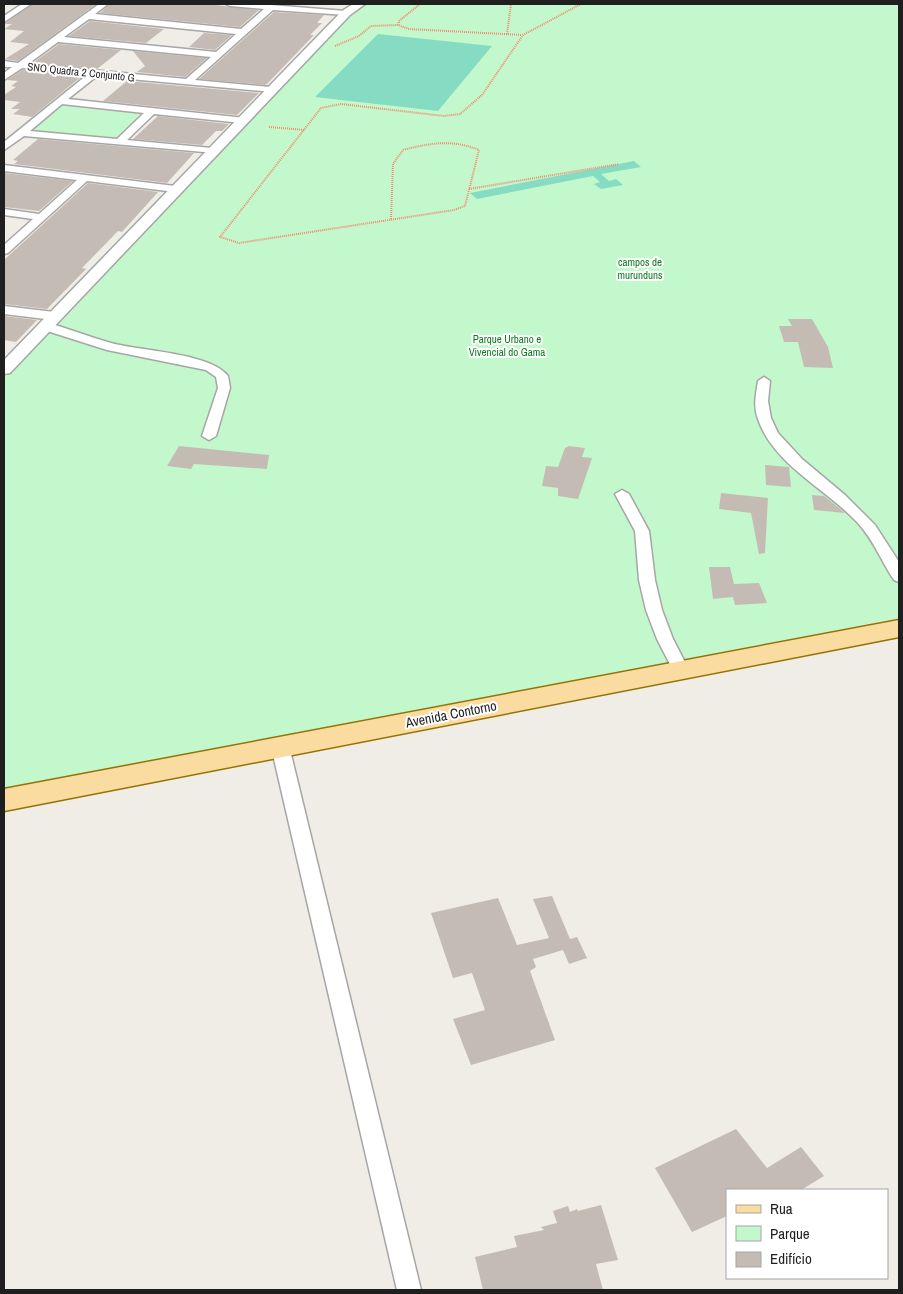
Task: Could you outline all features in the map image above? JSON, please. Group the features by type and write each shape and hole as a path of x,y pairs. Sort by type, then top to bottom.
{"main road":[{"name":"Avenida Contorno","path":"4,800 899,628"}],"street":[{"path":"4,20 27,4"},
{"name":"SNO Quadra 2 Conjunto G","path":"19,66 104,4"},
{"path":"230,4 346,13"},
{"path":"296,4 305,10"},
{"path":"4,368 270,90 346,13 360,4"},
{"path":"188,82 271,7"},
{"path":"4,8 18,10"},
{"path":"87,16 243,32"},
{"path":"152,41 171,24"},
{"path":"57,39 152,41 219,55"},
{"path":"4,64 19,66"},
{"path":"4,77 19,66"},
{"name":"SNO Quadra 2 Conjunto G","path":"19,66 270,90"},
{"path":"4,147 95,73"},
{"path":"60,101 242,120"},
{"path":"120,142 151,111"},
{"path":"23,133 212,151"},
{"path":"4,168 175,189"},
{"path":"4,251 86,177"},
{"path":"4,212 41,217"},
{"path":"4,310 50,321 111,347 194,362 218,372 224,381 224,388 209,436"},
{"path":"764,382 761,391 762,410 768,427 776,440 792,458 841,498 871,529 899,577"},
{"path":"622,494 642,531 646,580 654,610 681,670"},
{"path":"280,746 409,1290"}],"path":[{"path":"398,25 399,21 420,4"},
{"path":"507,34 511,4"},
{"path":"391,220 393,164 402,150 444,141 464,143 479,150 465,206 391,220 239,243 227,241 220,237 322,108 341,104 444,116 460,114 482,95 523,35 581,4"},
{"path":"308,52 342,45 359,36 371,26 398,25 409,29 523,35"},
{"path":"269,127 306,130"},
{"path":"469,189 619,164"}],"green space":[{"name":"Parque Urbano e Vivencial do Gama","path":"368,4 899,4 899,618 4,790 4,377 351,13"},
{"path":"378,34 492,46 438,111 315,97"},
{"path":"59,105 143,114 115,141 28,132"},
{"path":"634,161 641,167 601,174 609,181 616,179 623,185 601,189 594,184 600,182 593,176 477,199 470,193"}],"building":[{"path":"33,4 96,4 18,61 5,59 29,44 10,42 24,31 4,29 12,24 4,24"},
{"path":"110,4 207,4 259,10 240,27 100,13"},
{"path":"274,12 324,15 317,23 322,23 310,35 314,35 266,85 199,79"},
{"path":"90,21 164,29 146,43 69,36"},
{"path":"204,33 232,35 215,50 189,47"},
{"path":"59,44 121,50 97,69 33,63"},
{"path":"133,51 207,58 185,77 137,72 145,66"},
{"path":"22,70 82,76 32,117 13,114 20,109 11,109 20,102 4,100 4,95 16,87 11,86 18,81 7,80"},
{"path":"127,81 259,93 237,115 103,101"},
{"path":"158,116 229,124 222,131 216,131 202,145 133,139"},
{"path":"38,139 194,153 167,183 14,164 18,161 13,160"},
{"path":"4,173 73,181 39,211 4,207"},
{"path":"88,183 158,192 122,232 118,231 82,268 86,269 47,309 4,304 4,260"},
{"path":"4,316 37,320 16,342 4,340"},
{"path":"788,319 812,319 828,347 833,368 804,367 798,342 784,342 779,326 792,326"},
{"path":"179,446 269,455 267,469 194,464 191,469 167,466"},
{"path":"569,446 585,448 582,457 592,458 578,499 558,496 558,488 542,486 546,466 558,467 565,448"},
{"path":"765,465 789,467 791,487 766,485"},
{"path":"721,493 768,498 765,553 759,554 751,513 719,509"},
{"path":"812,495 824,496 845,513 814,510"},
{"path":"709,567 730,567 734,584 759,583 767,603 735,605 733,597 713,599"},
{"path":"552,896 570,939 577,937 587,958 569,964 563,950 533,959 536,967 530,971 555,1040 471,1065 453,1019 485,1010 472,973 453,978 431,913 498,898 517,945 549,938 533,899"},
{"path":"736,1129 767,1168 801,1147 824,1176 803,1189 726,1189 726,1216 692,1232 655,1168"},
{"path":"601,1205 618,1260 596,1264 603,1290 483,1290 475,1257 517,1247 514,1236 544,1230 541,1227 557,1223 553,1211 568,1206 570,1212 577,1209 578,1211"}],"park label":[{"name":"campos de murunduns","path":"640,268"}]}
